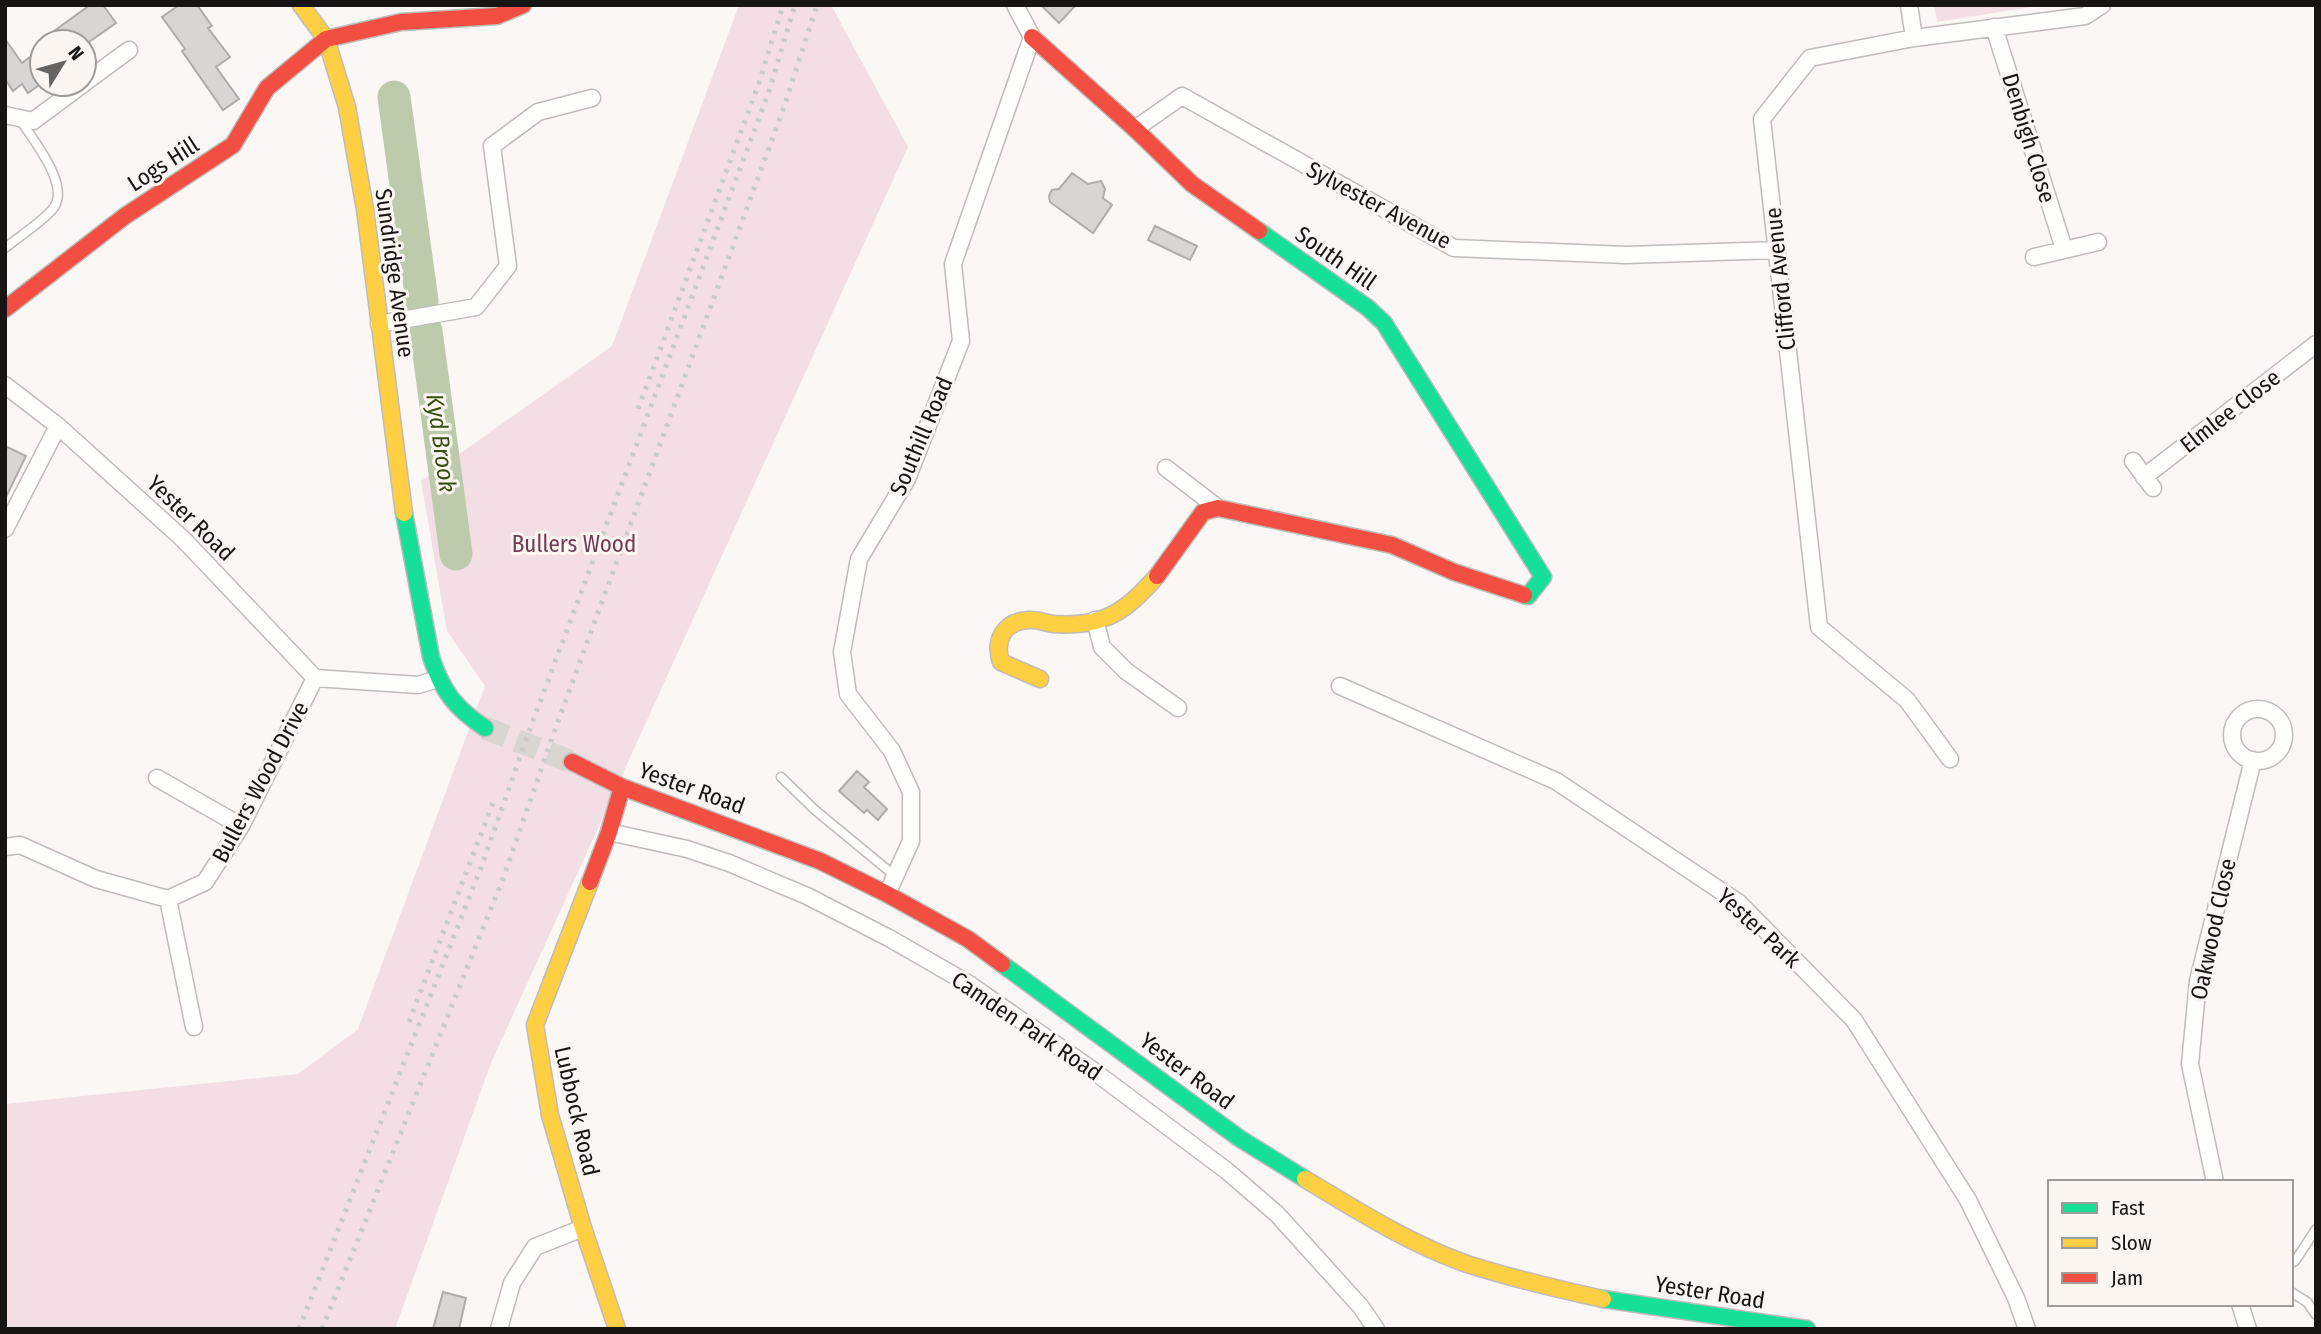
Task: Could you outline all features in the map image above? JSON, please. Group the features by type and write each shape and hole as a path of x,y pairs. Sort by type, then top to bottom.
{"street":[{"name":"Sundridge Avenue","path":"301,5 326,39 349,120 365,209 408,542 438,679"},
{"path":"326,39 401,22 496,16 523,5"},
{"path":"1015,5 1032,37"},
{"path":"1909,5 1914,38"},
{"name":"Clifford Avenue","path":"1950,760 1907,700 1819,627 1762,119 1810,58 1914,38 2085,16 2102,5"},
{"name":"Denbigh Close","path":"1994,27 2064,249"},
{"name":"South Hill","path":"1032,37 1192,184 1357,300 1384,323 1543,577 1528,596 1454,572 1392,545 1218,508"},
{"name":"Southill Road","path":"887,894 911,841 911,792 892,751 848,694 842,652 859,559 907,480 961,341 953,264 1032,37"},
{"name":"Logs Hill","path":"5,309 125,216 233,145 267,88 326,39"},
{"path":"98,73 129,50"},
{"name":"Sylvester Avenue","path":"1135,129 1182,96 1454,248 1626,255 1777,250"},
{"path":"12,117 33,121 64,98"},
{"path":"379,324 476,307 508,266 492,146 538,112 592,99"},
{"path":"2034,257 2098,242"},
{"name":"Elmlee Close","path":"2133,461 2149,483 2316,344"},
{"name":"Yester Road","path":"5,386 58,426 184,540 315,678"},
{"path":"5,529 58,426"},
{"path":"1166,468 1218,508"},
{"path":"1040,679 1001,662 997,647 1001,634 1010,626 1027,620 1053,624 1105,618 1129,604 1161,571 1203,512 1218,508"},
{"path":"1095,620 1102,647 1126,671 1178,708"},
{"path":"315,678 418,685 438,679 452,701 467,716 485,728"},
{"name":"Bullers Wood Drive","path":"168,899 205,881 241,826 315,678"},
{"name":"Yester Park","path":"1340,686 1556,781 1739,902 1854,1020 1968,1200 2016,1298 2027,1329"},
{"name":"Oakwood Close","path":"2215,1180 2190,1064 2198,981 2253,760"},
{"name":"Yester Road","path":"572,762 622,787 820,861 968,939 1239,1138 1356,1210 1406,1237 1465,1263 1537,1284 1603,1299 1807,1329"},
{"path":"157,778 241,826"},
{"name":"Lubbock Road","path":"617,1329 583,1228 550,1115 535,1025 609,832 622,787"},
{"name":"Camden Park Road","path":"609,832 687,849 740,867 807,896 889,938 969,984 1091,1069 1227,1171 1278,1214 1361,1307 1376,1329"},
{"path":"5,847 20,845 96,879 168,899 194,1027"},
{"path":"499,1329 512,1283 535,1247 583,1228"},
{"path":"2241,1306 2248,1329"}],"lane":[{"path":"5,248 54,208 58,187 53,173 12,117"},
{"path":"781,777 815,810 895,876"},
{"path":"2293,1262 2316,1229"},
{"path":"2293,1293 2307,1302 2316,1315"}],"green space":[{"name":"Bullers Wood","path":"739,5 831,5 908,147 491,1063 395,1329 5,1329 5,1104 298,1074 358,1029 485,686 447,631 421,481 612,346"},
{"path":"1934,5 2043,5 1937,22"}],"building":[{"path":"90,5 103,5 116,23 98,36 98,28 58,28"},
{"path":"179,5 197,5 212,26 208,28 230,57 216,67 239,99 223,110 162,17"},
{"path":"1041,5 1076,5 1059,23"},
{"path":"5,39 22,63 28,58 28,93 22,84 13,91 5,79"},
{"path":"1072,173 1088,184 1101,181 1105,189 1103,198 1112,205 1093,233 1050,202 1052,190 1059,189"},
{"path":"1155,226 1197,246 1190,260 1148,240"},
{"path":"5,446 26,456 5,499"},
{"path":"857,771 869,782 864,787 887,809 878,820 867,810 864,813 839,791"},
{"path":"443,1292 466,1298 459,1329 433,1329"}],"waterway":[{"name":"Kyd Brook","path":"394,97 422,301"},
{"name":"Kyd Brook","path":"426,331 456,554"}],"tunnel":[{"path":"485,728 572,762"}],"railway":[{"path":"638,409 759,83 783,5"},
{"path":"299,1329 482,865 531,726 768,94 795,5"},
{"path":"322,1329 504,876 553,735 783,110 817,5"},
{"path":"409,1022 494,800"}],"traffic: fast":[{"path":"1259,231 1368,308 1384,323 1543,577 1528,596 1524,595"},
{"path":"404,513 435,669 451,698 485,728"},
{"path":"1002,964 1239,1138 1305,1179"},
{"path":"1603,1299 1807,1329"}],"traffic: slow":[{"path":"301,5 326,39 347,107 365,209 404,513"},
{"path":"1040,679 1001,662 1000,640 1012,624 1028,620 1066,624 1102,619 1125,607 1157,576"},
{"path":"590,882 535,1025 550,1115 583,1228 617,1329"},
{"path":"1305,1179 1384,1226 1446,1256 1500,1274 1603,1299"}],"traffic: jam":[{"path":"5,309 125,216 233,145 267,88 326,39 401,22 497,16 523,5"},
{"path":"1032,37 1192,184 1259,231"},
{"path":"1157,576 1203,512 1218,508 1392,545 1454,572 1524,595"},
{"path":"572,762 622,787 820,861 968,939 1002,964"},
{"path":"590,882 622,787"}]}
